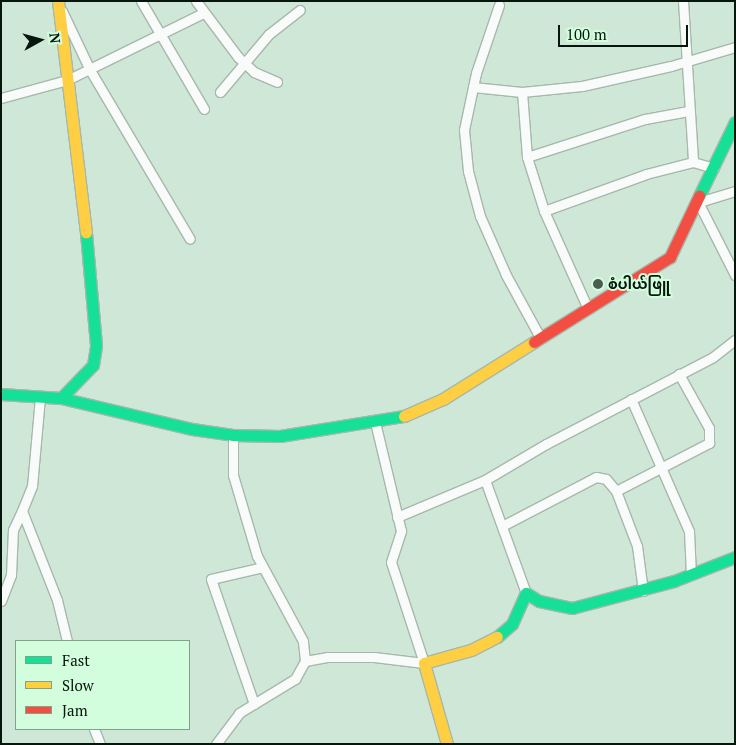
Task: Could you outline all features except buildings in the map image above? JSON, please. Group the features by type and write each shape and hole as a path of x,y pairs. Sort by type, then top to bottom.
{"street":[{"path":"141,1 204,109"},
{"path":"196,1 203,13 243,62 254,72 277,82"},
{"path":"683,1 688,111 693,162"},
{"path":"58,2 90,70 190,240"},
{"path":"58,2 93,293 96,345 93,365 77,385 61,398"},
{"path":"499,5 473,87 464,130 473,189 480,216 506,275 540,337"},
{"path":"220,92 243,62 269,34 300,10"},
{"path":"1,98 67,80 203,13"},
{"path":"473,87 522,92 582,86 687,61 735,47"},
{"path":"522,92 527,158 544,211 588,309"},
{"path":"527,158 645,119 688,111"},
{"path":"1,394 61,398 184,428 233,435 280,436 411,415 443,399 670,257 735,122"},
{"path":"544,211 646,174 693,162 714,168"},
{"path":"698,202 735,191"},
{"path":"698,202 735,275"},
{"path":"397,517 485,480 713,357 735,340"},
{"path":"616,491 709,443 708,428 679,374"},
{"path":"1,601 11,575 13,530 32,486 40,397"},
{"path":"631,400 689,531 691,575"},
{"path":"375,422 400,531 391,562 424,663 447,744"},
{"path":"216,744 239,713 295,679 305,661 303,641 263,567 233,475 233,435"},
{"path":"502,526 596,477 606,479 616,491 637,546 644,590"},
{"path":"485,480 526,593 539,601 572,608 644,590 691,575 735,557"},
{"path":"22,511 57,600 67,640"},
{"path":"254,704 211,579 263,567"},
{"path":"305,661 327,657 374,657 424,663 471,650 498,637 512,624 526,593"},
{"path":"94,730 100,744"}],"traffic: fast":[{"path":"699,196 735,122"},
{"path":"61,398 93,365 96,345 86,232"},
{"path":"1,394 61,398 192,429 233,435 280,436 404,416"},
{"path":"497,637 512,624 526,593 539,601 572,608 674,581 735,557"}],"traffic: slow":[{"path":"58,1 86,232"},
{"path":"404,416 443,399 534,342"},
{"path":"447,744 424,663 471,650 497,637"}],"traffic: jam":[{"path":"534,342 670,257 699,196"}],"place":[{"name":"စံပါယ်ဖြူ","path":"598,284"}]}
